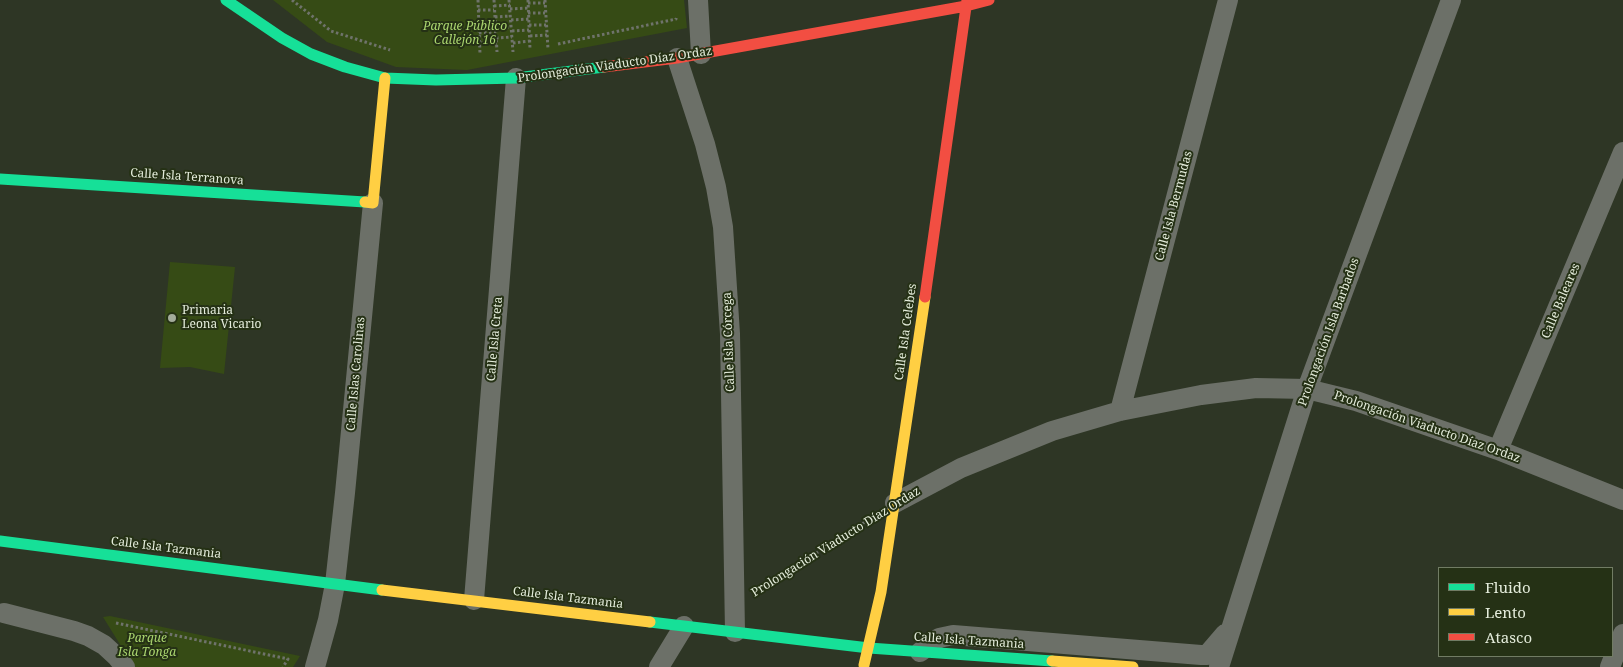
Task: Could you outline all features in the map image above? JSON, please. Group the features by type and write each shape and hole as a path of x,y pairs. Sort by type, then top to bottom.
{"street":[{"name":"Prolongación Viaducto Díaz Ordaz","path":"226,0 282,38 312,54 345,67 385,78 436,80 550,75 677,58 989,0"},
{"path":"698,0 701,54"},
{"name":"Calle Isla Bermudas","path":"1120,411 1228,0"},
{"name":"Prolongación Isla Barbados","path":"1219,667 1307,389 1451,0"},
{"name":"Calle Isla Celebes","path":"863,667 881,592 895,503 967,3"},
{"name":"Calle Isla Córcega","path":"677,58 707,153 716,187 723,226 730,334 735,632"},
{"name":"Calle Islas Carolinas","path":"315,667 328,620 335,584 385,78"},
{"name":"Calle Isla Creta","path":"474,600 507,78"},
{"name":"Calle Baleares","path":"1498,450 1623,152"},
{"name":"Calle Isla Terranova","path":"0,179 373,203"},
{"name":"Prolongación Viaducto Díaz Ordaz","path":"895,503 961,468 1052,432 1120,411 1201,395 1256,388 1307,389 1356,401 1498,450 1623,500"},
{"name":"Calle Isla Tazmania","path":"0,541 335,584 869,648 913,658 1133,667"},
{"path":"4,613 74,630 88,636 104,645 118,657 125,667"},
{"path":"659,667 684,626"},
{"path":"869,648 913,658 939,638 953,635 1201,656 1207,655 1232,627"},
{"path":"1610,667 1623,634"}],"path":[{"path":"292,0 331,31 391,50"},
{"path":"478,0 481,79"},
{"path":"494,0 497,57 507,78"},
{"path":"510,0 513,54"},
{"path":"530,50 528,1 545,1 550,75"},
{"path":"478,10 510,7 528,8"},
{"path":"497,57 676,19 675,10"},
{"path":"528,13 545,13"},
{"path":"479,22 511,18 529,19"},
{"path":"529,25 546,25"},
{"path":"480,33 511,29 529,30"},
{"path":"530,36 547,35"},
{"path":"496,38 512,37"},
{"path":"513,43 530,41"},
{"path":"480,43 497,43"},
{"name":"Prolongación Viaducto Díaz Ordaz","path":"735,605 895,503"},
{"path":"116,623 288,659 283,667"}],"green space":[{"name":"Parque Público Callejón 16","path":"273,0 684,0 687,28 467,70 396,67 327,42"},
{"path":"170,262 235,267 224,374 190,367 160,368"},
{"name":"Parque Isla Tonga","path":"110,616 300,656 293,667 134,667 103,617"}],"traffic: fast":[{"path":"226,0 282,38 311,54 345,67 385,78 436,80 516,78 604,67"},
{"path":"0,179 365,202"},
{"path":"0,541 382,590"},
{"path":"650,622 869,648 1052,661"}],"traffic: slow":[{"path":"365,202 373,203 385,78"},
{"path":"864,665 881,592 925,297"},
{"path":"382,590 650,622"},
{"path":"1052,661 1133,667"}],"traffic: jam":[{"path":"925,297 967,0"},
{"path":"604,67 677,58 966,6 989,0"}],"place":[{"name":"Primaria Leona Vicario","path":"172,318"}]}
